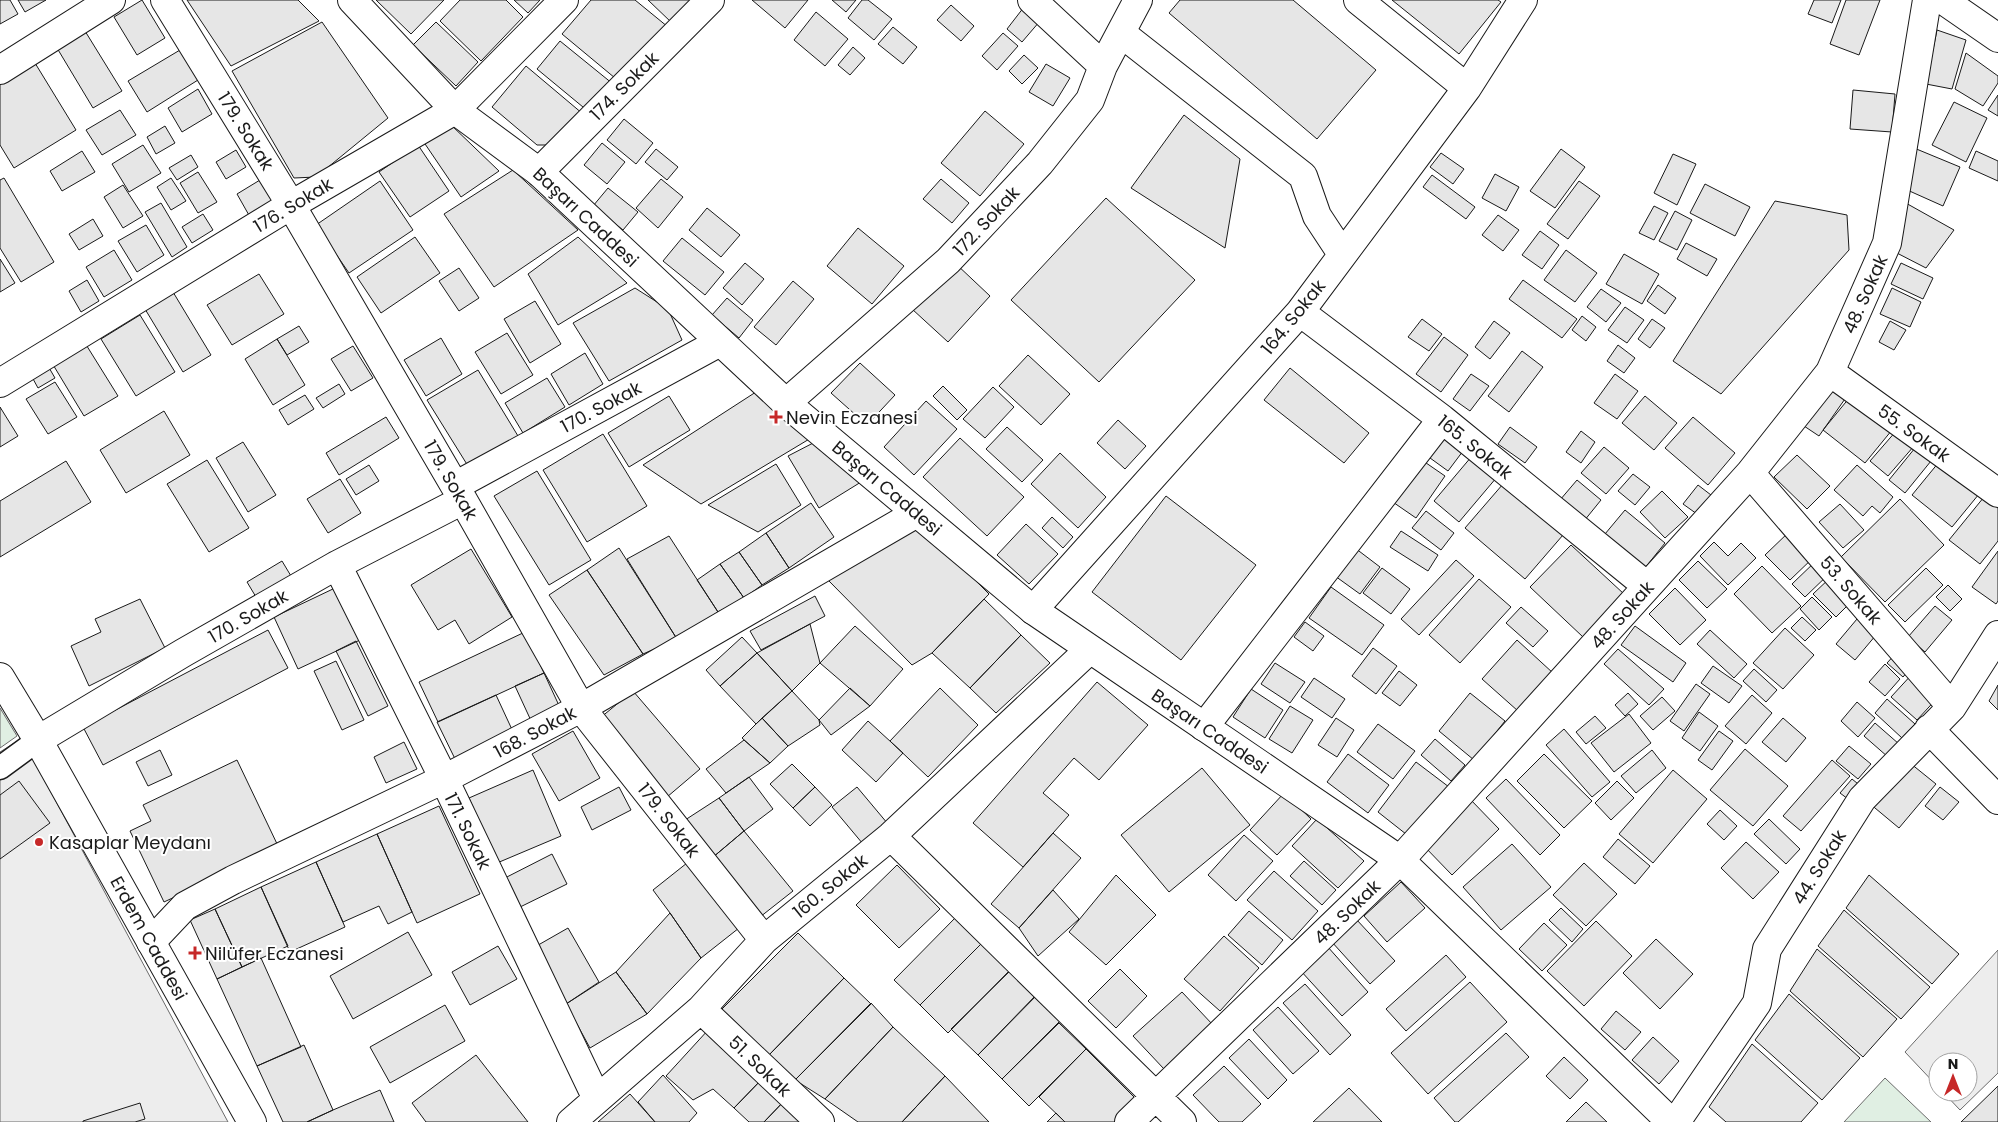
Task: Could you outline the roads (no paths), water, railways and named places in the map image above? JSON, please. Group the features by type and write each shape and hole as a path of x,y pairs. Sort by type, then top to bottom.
{"street":[{"path":"0,70 111,0"},
{"name":"179. Sokak","path":"165,0 291,205 459,493 581,708 764,940"},
{"name":"Başarı Caddesi","path":"352,0 455,110 539,172 786,403 1032,610 1400,860 1671,1122"},
{"name":"176. Sokak","path":"0,383 291,205 455,110 564,0"},
{"name":"174. Sokak","path":"539,172 710,0"},
{"path":"1032,0 1103,66"},
{"name":"172. Sokak","path":"786,403 955,254 1040,163 1090,100 1103,66 1138,0"},
{"path":"1358,0 1467,88"},
{"name":"164. Sokak","path":"1032,610 1300,312 1467,88 1523,0"},
{"name":"48. Sokak","path":"1130,1122 1400,860 1750,473 1830,372 1887,243 1928,0"},
{"path":"1943,0 1998,38"},
{"path":"1121,33 1303,176 1317,216 1342,254"},
{"name":"165. Sokak","path":"1300,312 1442,419 1647,586"},
{"name":"170. Sokak","path":"38,740 192,648 720,342"},
{"name":"55. Sokak","path":"1830,372 1998,493"},
{"path":"1204,728 1442,419"},
{"name":"53. Sokak","path":"1750,473 1952,707"},
{"name":"168. Sokak","path":"151,942 185,906 233,880 444,780 581,708 917,513"},
{"name":"171. Sokak","path":"337,565 444,780 597,1099"},
{"name":"44. Sokak","path":"1676,1122 1756,1003 1767,950 1862,799 1952,707 1998,635"},
{"name":"160. Sokak","path":"571,1122 701,1009 764,940 891,836 1089,650"},
{"name":"Erdem Caddesi","path":"0,677 38,740 252,1122"},
{"path":"1929,729 1998,800"},
{"path":"0,768 38,740"},
{"path":"891,836 1182,1122"},
{"name":"51. Sokak","path":"701,1009 820,1122"}],"place":[{"name":"Nevin Eczanesi","path":"776,417"},
{"name":"Kasaplar Meydanı","path":"39,842"},
{"name":"Nilüfer Eczanesi","path":"195,953"}]}
